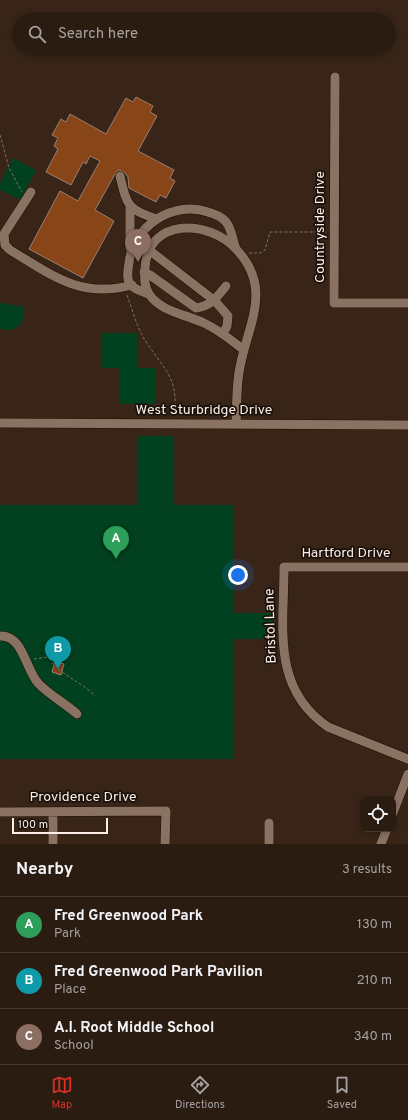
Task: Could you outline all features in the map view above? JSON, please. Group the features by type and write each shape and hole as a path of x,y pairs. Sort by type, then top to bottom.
{"street":[{"name":"Countryside Drive","path":"335,77 334,303 408,303"},
{"path":"120,176 125,197 130,207 139,214 157,219"},
{"path":"29,196 4,234 5,245 10,250 60,280 82,288 128,287 148,294"},
{"path":"128,287 130,207"},
{"path":"130,249 138,235 157,219 168,213 187,209 204,211 220,216 228,225 236,248 244,259 250,272 256,300 254,319 244,350 237,386 236,424"},
{"path":"236,248 220,236 193,227 173,229 161,236 149,250 145,259 144,285 148,294 158,305 187,316 223,334 244,350"},
{"path":"149,250 215,301 228,316 227,326 223,334"},
{"path":"144,272 196,308 204,307 215,301 226,286"},
{"name":"West Sturbridge Drive","path":"0,423 408,425"},
{"name":"Hartford Drive","path":"284,567 408,567"},
{"name":"Bristol Lane","path":"284,567 285,657 290,681 301,702 313,716 328,727 408,759"},
{"path":"0,636 10,637 15,640 26,663 39,684 77,714"},
{"path":"396,805 408,774"},
{"name":"Providence Drive","path":"0,812 166,811 165,844"},
{"path":"53,812 53,844"},
{"path":"269,822 269,844"},
{"path":"381,844 386,832"}],"path":[{"path":"0,135 9,168 29,196"},
{"path":"248,252 260,253 265,250 270,232 274,231 334,232"},
{"path":"128,287 142,335 151,351 172,380 176,394 175,424"},
{"path":"26,663 38,658 48,657 54,667 89,690 95,696"}],"green space":[{"path":"13,158 36,170 20,200 0,190 0,183"},
{"path":"0,303 24,307 22,323 19,326 6,330 0,329"},
{"path":"102,333 138,333 137,368 156,368 156,404 119,404 119,368 102,368"},
{"path":"138,436 173,436 174,505 233,505 233,613 273,613 273,639 233,639 233,759 0,759 0,505 138,505"}],"building":[{"path":"136,97 153,106 150,112 157,116 138,151 174,170 170,178 175,181 166,198 160,195 156,202 129,188 128,177 124,172 119,170 116,172 95,210 114,221 83,278 29,249 60,191 78,201 100,161 90,156 86,164 83,162 71,185 46,172 58,149 54,146 58,138 52,135 61,119 66,122 70,114 106,134 126,98 133,102"},
{"path":"55,661 64,664 61,675 52,672"}],"place":[{"name":"A.I. Root Middle School","path":"138,262"},
{"name":"Fred Greenwood Park","path":"116,559"},
{"name":"Fred Greenwood Park Pavilion","path":"58,669"}]}
